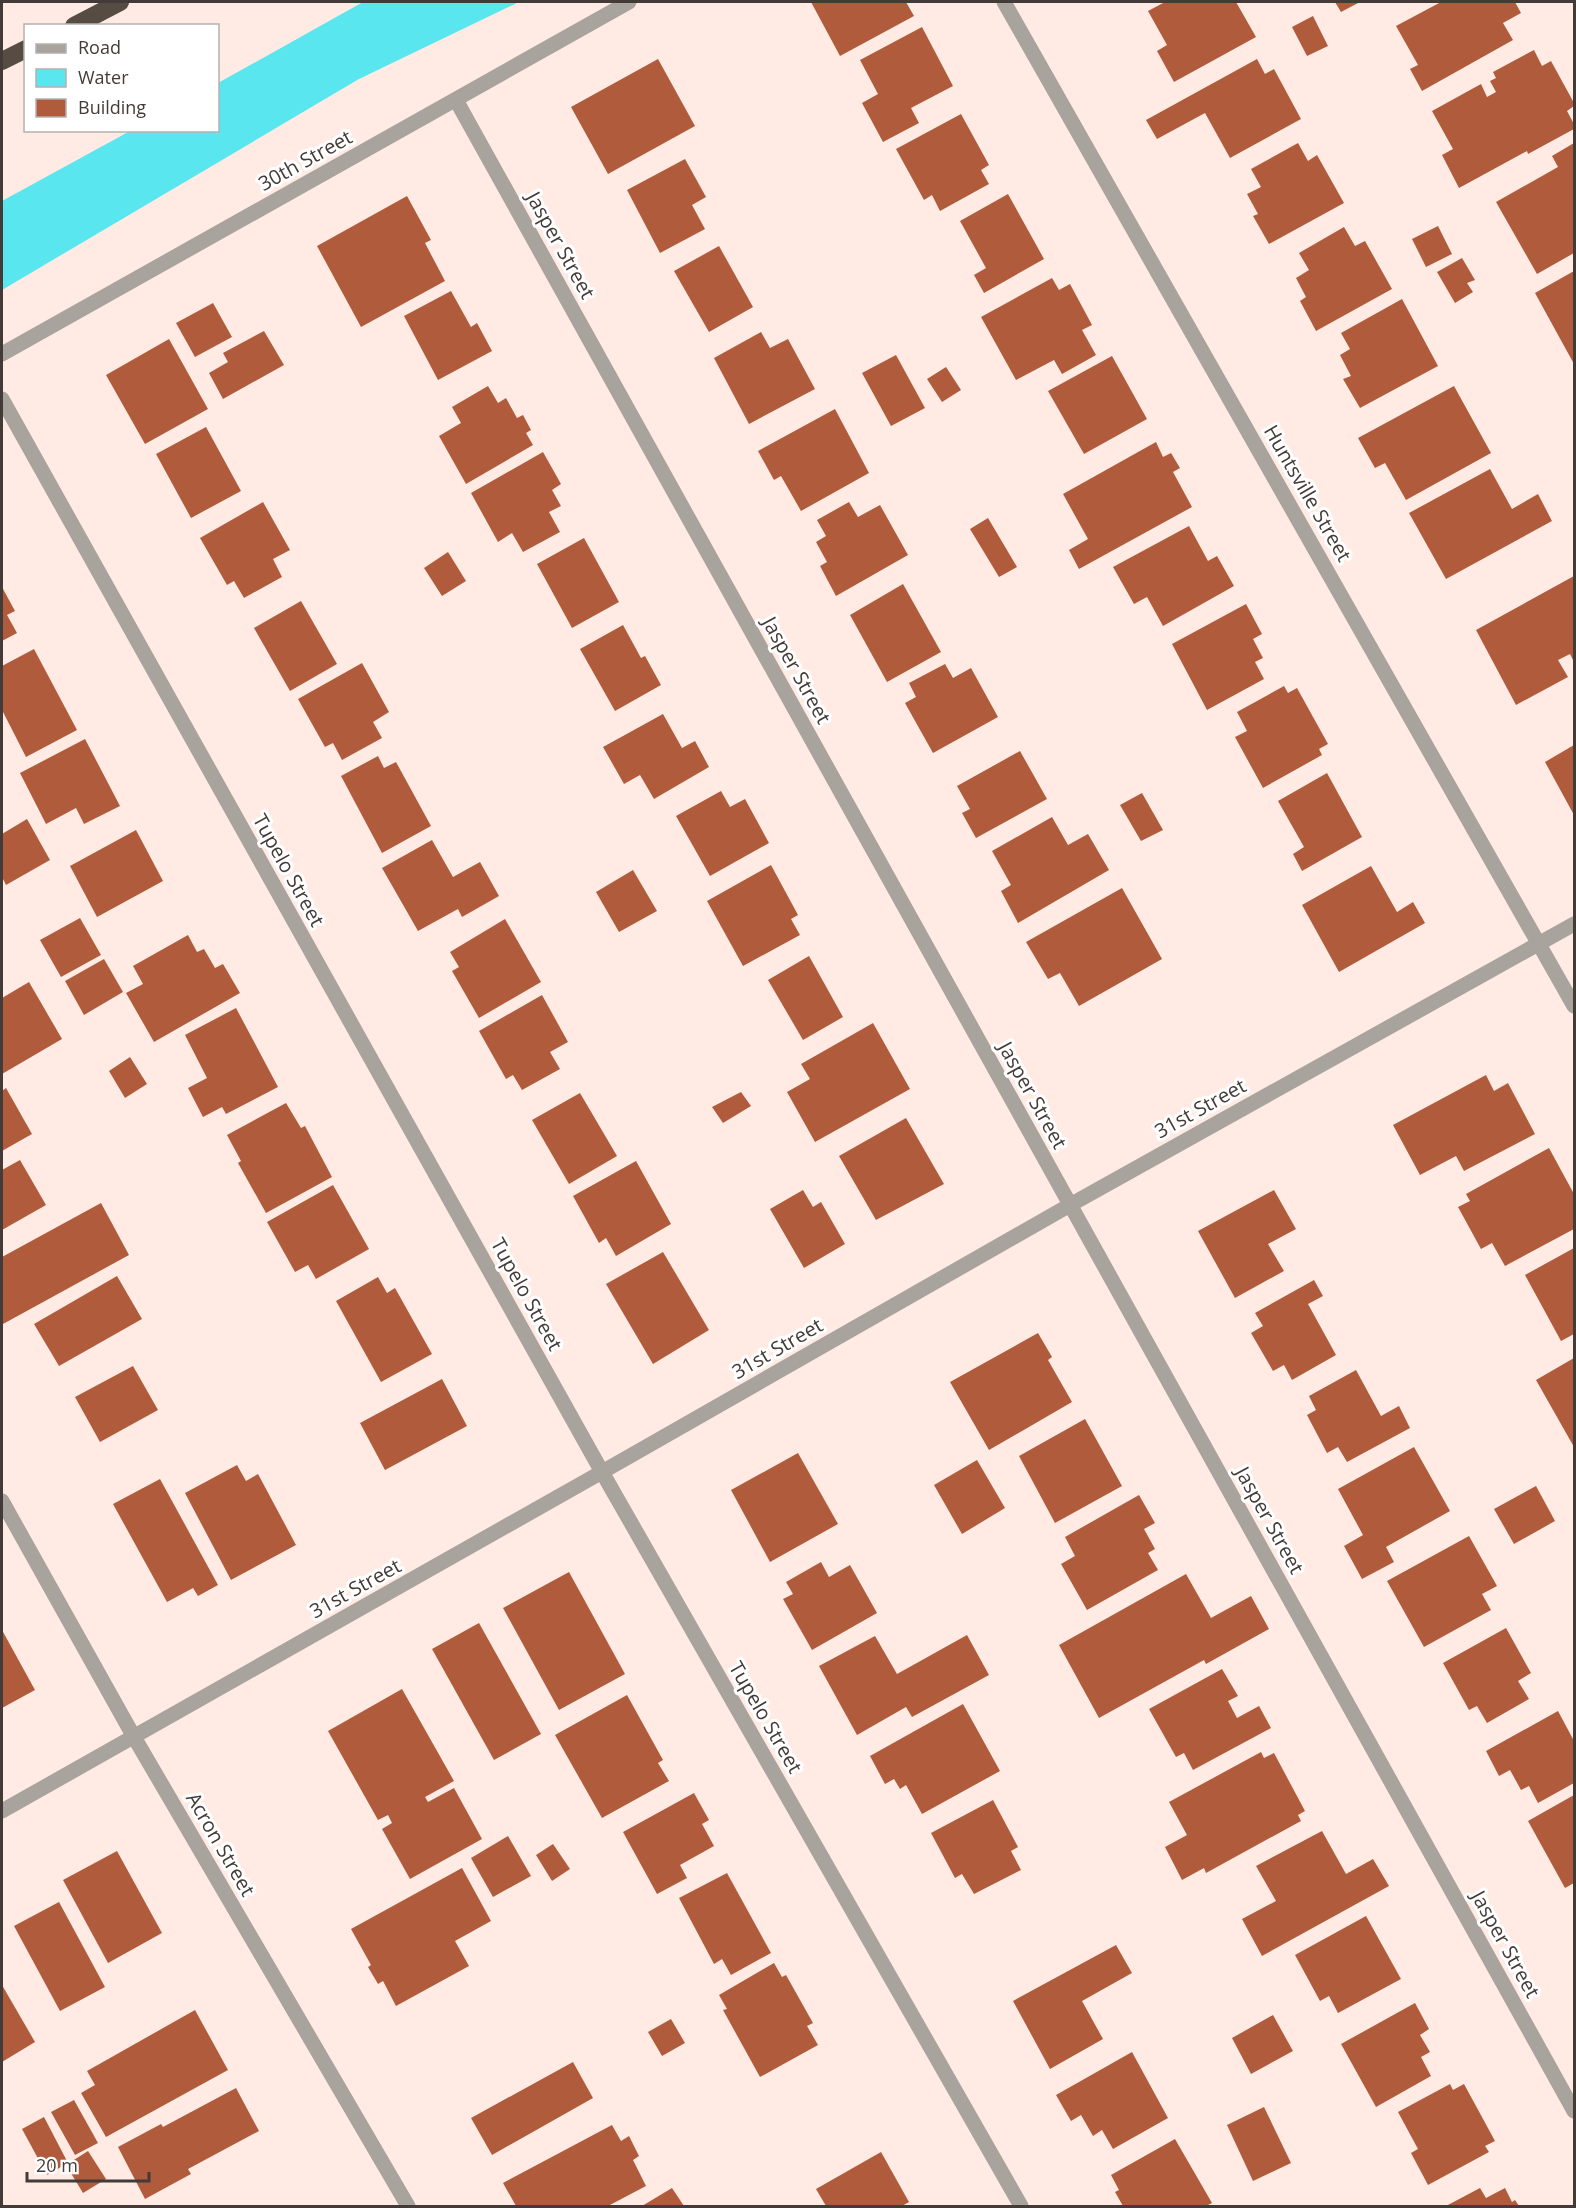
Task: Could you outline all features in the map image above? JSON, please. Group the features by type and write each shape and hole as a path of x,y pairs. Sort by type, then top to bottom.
{"highway":[{"path":"78,24 120,2"},
{"path":"2,61 24,50"}],"street":[{"name":"30th Street","path":"2,354 629,2"},
{"name":"Huntsville Street","path":"1004,2 1575,1006"},
{"name":"Jasper Street","path":"456,100 1575,2111"},
{"name":"Tupelo Street","path":"2,399 602,1472 1021,2206"},
{"name":"31st Street","path":"2,1811 1070,1205 1575,924"},
{"name":"Acron Street","path":"2,1501 134,1737 408,2206"}],"water":[{"path":"363,2 519,2 359,79 2,290 2,201 128,132 219,132 219,82"}],"building":[{"path":"811,2 906,2 914,16 840,56"},
{"path":"1165,2 1236,2 1256,37 1174,82 1157,51 1167,45 1148,11"},
{"path":"1335,2 1360,2 1341,12"},
{"path":"1441,2 1515,2 1521,13 1503,23 1513,40 1422,91 1410,69 1418,65 1396,26"},
{"path":"1313,16 1328,46 1307,56 1292,27"},
{"path":"922,27 953,86 911,108 919,123 883,142 862,103 878,94 860,60"},
{"path":"1534,50 1542,66 1551,61 1574,103 1574,106 1567,111 1574,124 1574,129 1528,154 1527,151 1459,188 1442,155 1453,149 1432,111 1481,84 1487,97 1496,92 1490,81 1496,78 1493,72"},
{"path":"658,59 695,126 608,174 571,107"},
{"path":"1257,59 1265,74 1274,69 1301,119 1230,158 1205,113 1157,139 1146,120"},
{"path":"961,114 989,165 981,170 989,184 940,211 932,195 924,200 896,149"},
{"path":"1298,143 1308,161 1317,155 1344,203 1269,244 1253,216 1258,214 1247,194 1261,187 1251,169"},
{"path":"1574,143 1574,253 1537,274 1496,202 1558,167 1552,156"},
{"path":"685,159 706,197 692,205 705,229 660,253 627,190"},
{"path":"1008,194 1044,259 984,293 974,275 986,268 960,221"},
{"path":"407,196 431,240 425,243 445,281 361,327 317,246"},
{"path":"1438,226 1452,254 1426,267 1412,239"},
{"path":"1344,227 1355,246 1365,241 1392,289 1316,331 1300,301 1306,297 1296,278 1309,270 1299,253"},
{"path":"719,246 753,307 709,332 674,271"},
{"path":"1462,258 1475,280 1467,283 1473,292 1455,303 1437,272"},
{"path":"1574,271 1574,364 1535,293"},
{"path":"1052,278 1059,290 1070,284 1092,325 1082,330 1096,355 1062,374 1054,360 1016,380 981,317"},
{"path":"451,291 471,327 477,323 492,351 438,380 404,316"},
{"path":"1402,299 1438,366 1360,408 1343,379 1351,376 1340,355 1350,349 1341,333"},
{"path":"213,303 232,337 195,357 176,323"},
{"path":"264,331 284,365 223,399 209,373 228,362 223,353"},
{"path":"761,332 770,348 788,339 815,389 749,424 714,358"},
{"path":"169,339 208,409 145,444 106,375"},
{"path":"896,355 925,408 891,426 862,373"},
{"path":"1112,356 1147,419 1084,454 1048,391"},
{"path":"946,367 961,390 942,402 927,379"},
{"path":"488,386 498,403 506,398 517,418 523,415 531,430 526,433 533,445 466,484 439,436 461,423 452,407"},
{"path":"1454,386 1491,453 1406,500 1385,463 1375,468 1358,438"},
{"path":"835,409 869,473 801,511 781,476 774,480 758,451"},
{"path":"206,427 241,491 191,518 156,454"},
{"path":"1156,442 1163,457 1171,453 1180,468 1173,472 1192,507 1079,569 1069,550 1088,539 1063,494"},
{"path":"543,452 561,484 552,490 561,506 549,512 560,532 523,552 512,533 498,542 471,493"},
{"path":"1490,469 1512,509 1538,494 1552,521 1446,579 1409,513"},
{"path":"263,502 290,550 273,559 282,577 244,598 234,581 227,585 200,538"},
{"path":"849,502 858,517 880,505 908,555 836,596 820,566 827,562 816,542 826,536 817,520"},
{"path":"988,518 1017,567 999,577 970,529"},
{"path":"1189,526 1208,561 1217,556 1234,586 1163,626 1147,597 1134,604 1113,567"},
{"path":"584,538 619,602 572,628 537,564"},
{"path":"448,552 466,581 442,596 424,568"},
{"path":"1574,576 1574,662 1570,654 1558,660 1568,677 1516,705 1476,630"},
{"path":"903,584 941,652 887,682 850,615"},
{"path":"2,587 15,611 7,615 17,633 2,641"},
{"path":"301,601 337,664 290,691 254,628"},
{"path":"1246,604 1262,634 1253,639 1263,658 1255,662 1264,679 1207,710 1172,644"},
{"path":"623,625 641,658 645,656 661,685 615,711 580,649"},
{"path":"34,649 77,730 26,757 2,710 2,666"},
{"path":"362,663 389,712 373,722 382,738 342,760 333,743 325,747 298,699"},
{"path":"945,664 953,678 971,668 998,717 933,753 905,703 916,697 909,683"},
{"path":"1284,686 1288,693 1297,688 1328,744 1319,749 1322,755 1263,788 1235,737 1247,731 1237,712"},
{"path":"663,714 682,748 695,741 709,767 654,799 640,775 624,784 603,747"},
{"path":"85,739 120,806 84,824 76,808 46,824 20,773"},
{"path":"1574,745 1574,815 1545,762"},
{"path":"1020,751 1047,799 976,838 962,813 970,809 957,786"},
{"path":"378,756 384,768 396,762 431,826 382,853 341,776"},
{"path":"1327,773 1362,837 1302,871 1293,854 1304,847 1278,801"},
{"path":"721,791 730,807 745,799 769,843 710,876 676,816"},
{"path":"1142,793 1163,830 1141,841 1120,805"},
{"path":"1052,817 1068,845 1088,834 1109,870 1018,923 1001,891 1011,885 992,851"},
{"path":"27,819 50,860 6,885 2,877 2,834"},
{"path":"136,830 163,881 97,917 70,866"},
{"path":"432,840 453,877 480,862 499,896 462,917 458,909 418,931 382,868"},
{"path":"771,865 798,915 791,919 800,935 743,966 707,901"},
{"path":"1371,866 1397,912 1413,902 1425,923 1339,972 1302,905"},
{"path":"633,870 657,911 619,932 596,892"},
{"path":"1122,888 1162,959 1079,1006 1060,973 1048,979 1026,942"},
{"path":"80,918 101,955 61,977 40,940"},
{"path":"505,919 541,982 479,1018 452,971 459,967 450,952"},
{"path":"188,935 197,952 204,949 215,968 223,964 240,993 154,1042 126,993 143,984 133,966"},
{"path":"809,956 843,1017 803,1040 768,980"},
{"path":"104,959 123,992 84,1015 65,981"},
{"path":"29,982 62,1039 2,1074 2,998"},
{"path":"542,995 568,1042 550,1052 560,1069 522,1090 513,1075 506,1079 479,1031"},
{"path":"236,1008 278,1087 226,1114 222,1107 203,1117 188,1088 207,1078 185,1035"},
{"path":"873,1023 910,1089 815,1142 787,1092 810,1079 801,1064"},
{"path":"130,1057 147,1084 125,1098 109,1071"},
{"path":"1486,1075 1494,1091 1508,1083 1535,1134 1464,1171 1456,1156 1420,1175 1393,1125"},
{"path":"6,1088 32,1134 2,1151 2,1091"},
{"path":"741,1092 751,1106 723,1123 712,1107"},
{"path":"580,1093 617,1156 569,1184 532,1120"},
{"path":"286,1103 301,1128 305,1126 332,1177 266,1213 238,1163 241,1161 227,1135"},
{"path":"906,1118 944,1184 876,1220 839,1156"},
{"path":"1549,1148 1574,1194 1574,1229 1505,1266 1492,1243 1481,1249 1458,1207 1470,1201 1466,1194"},
{"path":"20,1160 46,1205 2,1230 2,1170"},
{"path":"636,1161 671,1224 616,1256 606,1238 599,1243 573,1196"},
{"path":"333,1185 369,1249 316,1279 308,1265 295,1272 267,1222"},
{"path":"803,1190 813,1207 821,1202 845,1244 804,1268 770,1209"},
{"path":"1274,1190 1296,1229 1268,1244 1284,1271 1235,1298 1198,1231"},
{"path":"101,1203 129,1255 3,1324 2,1257"},
{"path":"1574,1248 1574,1334 1561,1341 1525,1275"},
{"path":"663,1252 709,1330 653,1364 606,1284"},
{"path":"117,1276 142,1319 59,1366 34,1324"},
{"path":"378,1277 387,1293 395,1288 432,1354 381,1382 336,1301"},
{"path":"1314,1280 1323,1296 1308,1304 1336,1355 1292,1380 1284,1365 1273,1371 1251,1333 1263,1326 1255,1313"},
{"path":"1038,1333 1052,1357 1048,1360 1072,1402 989,1450 950,1382"},
{"path":"1574,1358 1574,1447 1536,1380"},
{"path":"133,1366 158,1410 100,1442 75,1397"},
{"path":"1356,1370 1381,1416 1399,1406 1410,1428 1347,1462 1338,1447 1327,1453 1307,1415 1316,1410 1309,1396"},
{"path":"442,1379 467,1426 385,1470 360,1423"},
{"path":"1085,1419 1122,1486 1055,1523 1019,1456"},
{"path":"1414,1447 1450,1511 1386,1547 1394,1562 1362,1579 1344,1546 1363,1535 1338,1489"},
{"path":"798,1453 838,1524 770,1562 731,1490"},
{"path":"977,1460 1005,1508 962,1534 934,1485"},
{"path":"237,1465 246,1481 258,1474 296,1545 231,1580 185,1493"},
{"path":"160,1479 218,1585 198,1596 193,1588 167,1602 113,1504"},
{"path":"1536,1486 1555,1521 1514,1544 1494,1509"},
{"path":"1139,1495 1155,1523 1144,1529 1155,1549 1148,1553 1158,1570 1087,1610 1061,1564 1075,1556 1065,1537"},
{"path":"1469,1536 1497,1586 1482,1594 1491,1610 1424,1647 1387,1581"},
{"path":"821,1562 829,1577 850,1565 877,1613 812,1650 783,1599 793,1594 786,1582"},
{"path":"569,1572 625,1674 559,1710 503,1608"},
{"path":"1186,1574 1211,1618 1251,1596 1269,1629 1206,1664 1204,1660 1099,1718 1059,1645"},
{"path":"479,1623 541,1734 494,1760 432,1649"},
{"path":"1506,1628 1531,1673 1518,1681 1529,1699 1487,1723 1477,1706 1469,1710 1443,1663"},
{"path":"2,1630 35,1690 2,1708"},
{"path":"967,1635 989,1675 912,1717 906,1707 857,1735 819,1666 875,1636 897,1674"},
{"path":"1222,1669 1238,1696 1228,1701 1237,1718 1259,1706 1271,1728 1193,1770 1184,1753 1176,1757 1149,1709"},
{"path":"402,1689 454,1781 425,1797 428,1802 454,1788 482,1839 410,1879 382,1829 392,1823 388,1815 378,1820 328,1731"},
{"path":"627,1695 663,1760 658,1763 669,1781 602,1818 555,1735"},
{"path":"963,1704 1000,1771 922,1814 906,1785 900,1789 894,1779 885,1784 870,1756"},
{"path":"1558,1711 1574,1741 1574,1783 1538,1803 1529,1786 1521,1790 1510,1770 1499,1776 1486,1751"},
{"path":"1261,1752 1264,1758 1274,1753 1305,1811 1298,1815 1301,1821 1206,1873 1204,1868 1182,1880 1165,1847 1187,1835 1169,1802"},
{"path":"694,1793 709,1820 702,1824 714,1846 680,1865 687,1878 657,1894 623,1832"},
{"path":"1574,1795 1574,1883 1565,1888 1528,1821"},
{"path":"993,1800 1018,1847 1011,1851 1021,1870 974,1894 962,1874 955,1878 931,1833"},
{"path":"1322,1831 1346,1874 1373,1859 1389,1886 1262,1956 1242,1919 1276,1901 1256,1866"},
{"path":"508,1836 531,1876 493,1897 471,1858"},
{"path":"553,1844 570,1869 552,1881 536,1855"},
{"path":"117,1851 162,1933 108,1963 63,1880"},
{"path":"462,1868 491,1921 455,1941 469,1966 396,2006 383,1981 378,1984 368,1967 371,1965 351,1929"},
{"path":"727,1873 771,1953 731,1975 722,1959 714,1964 679,1898"},
{"path":"59,1902 105,1987 60,2011 14,1926"},
{"path":"1366,1916 1401,1979 1338,2013 1329,1996 1320,2001 1295,1955"},
{"path":"1116,1945 1132,1973 1082,2001 1103,2039 1050,2069 1013,2001"},
{"path":"774,1963 782,1977 786,1975 813,2023 807,2026 818,2045 760,2077 723,2010 727,2009 719,1995"},
{"path":"2,1985 35,2042 2,2062"},
{"path":"1415,2003 1429,2029 1420,2035 1430,2052 1421,2057 1431,2076 1376,2107 1341,2044"},
{"path":"195,2010 228,2070 106,2137 81,2093 95,2085 87,2071"},
{"path":"1273,2015 1293,2051 1251,2074 1232,2038"},
{"path":"671,2019 685,2043 662,2056 648,2032"},
{"path":"1132,2052 1168,2118 1113,2149 1102,2130 1093,2136 1081,2115 1071,2121 1056,2095"},
{"path":"573,2062 593,2098 492,2155 471,2118"},
{"path":"1450,2084 1453,2090 1464,2084 1495,2141 1485,2146 1489,2152 1428,2185 1411,2153 1418,2149 1398,2112"},
{"path":"236,2088 259,2131 188,2169 191,2174 145,2199 118,2147 161,2124 163,2127"},
{"path":"74,2100 98,2143 75,2155 51,2112"},
{"path":"1264,2107 1291,2163 1253,2181 1227,2125"},
{"path":"44,2117 68,2163 47,2175 22,2129"},
{"path":"612,2125 621,2141 629,2136 639,2156 633,2160 646,2186 608,2206 516,2206 503,2183"},
{"path":"1175,2139 1212,2203 1206,2206 1123,2206 1115,2192 1119,2190 1111,2175"},
{"path":"88,2151 106,2179 83,2193 66,2165"},
{"path":"881,2152 909,2202 902,2206 826,2206 816,2189"},
{"path":"672,2188 684,2206 642,2206"},
{"path":"1480,2188 1486,2198 1505,2188 1512,2202 1515,2200 1519,2206 1446,2206"}]}
